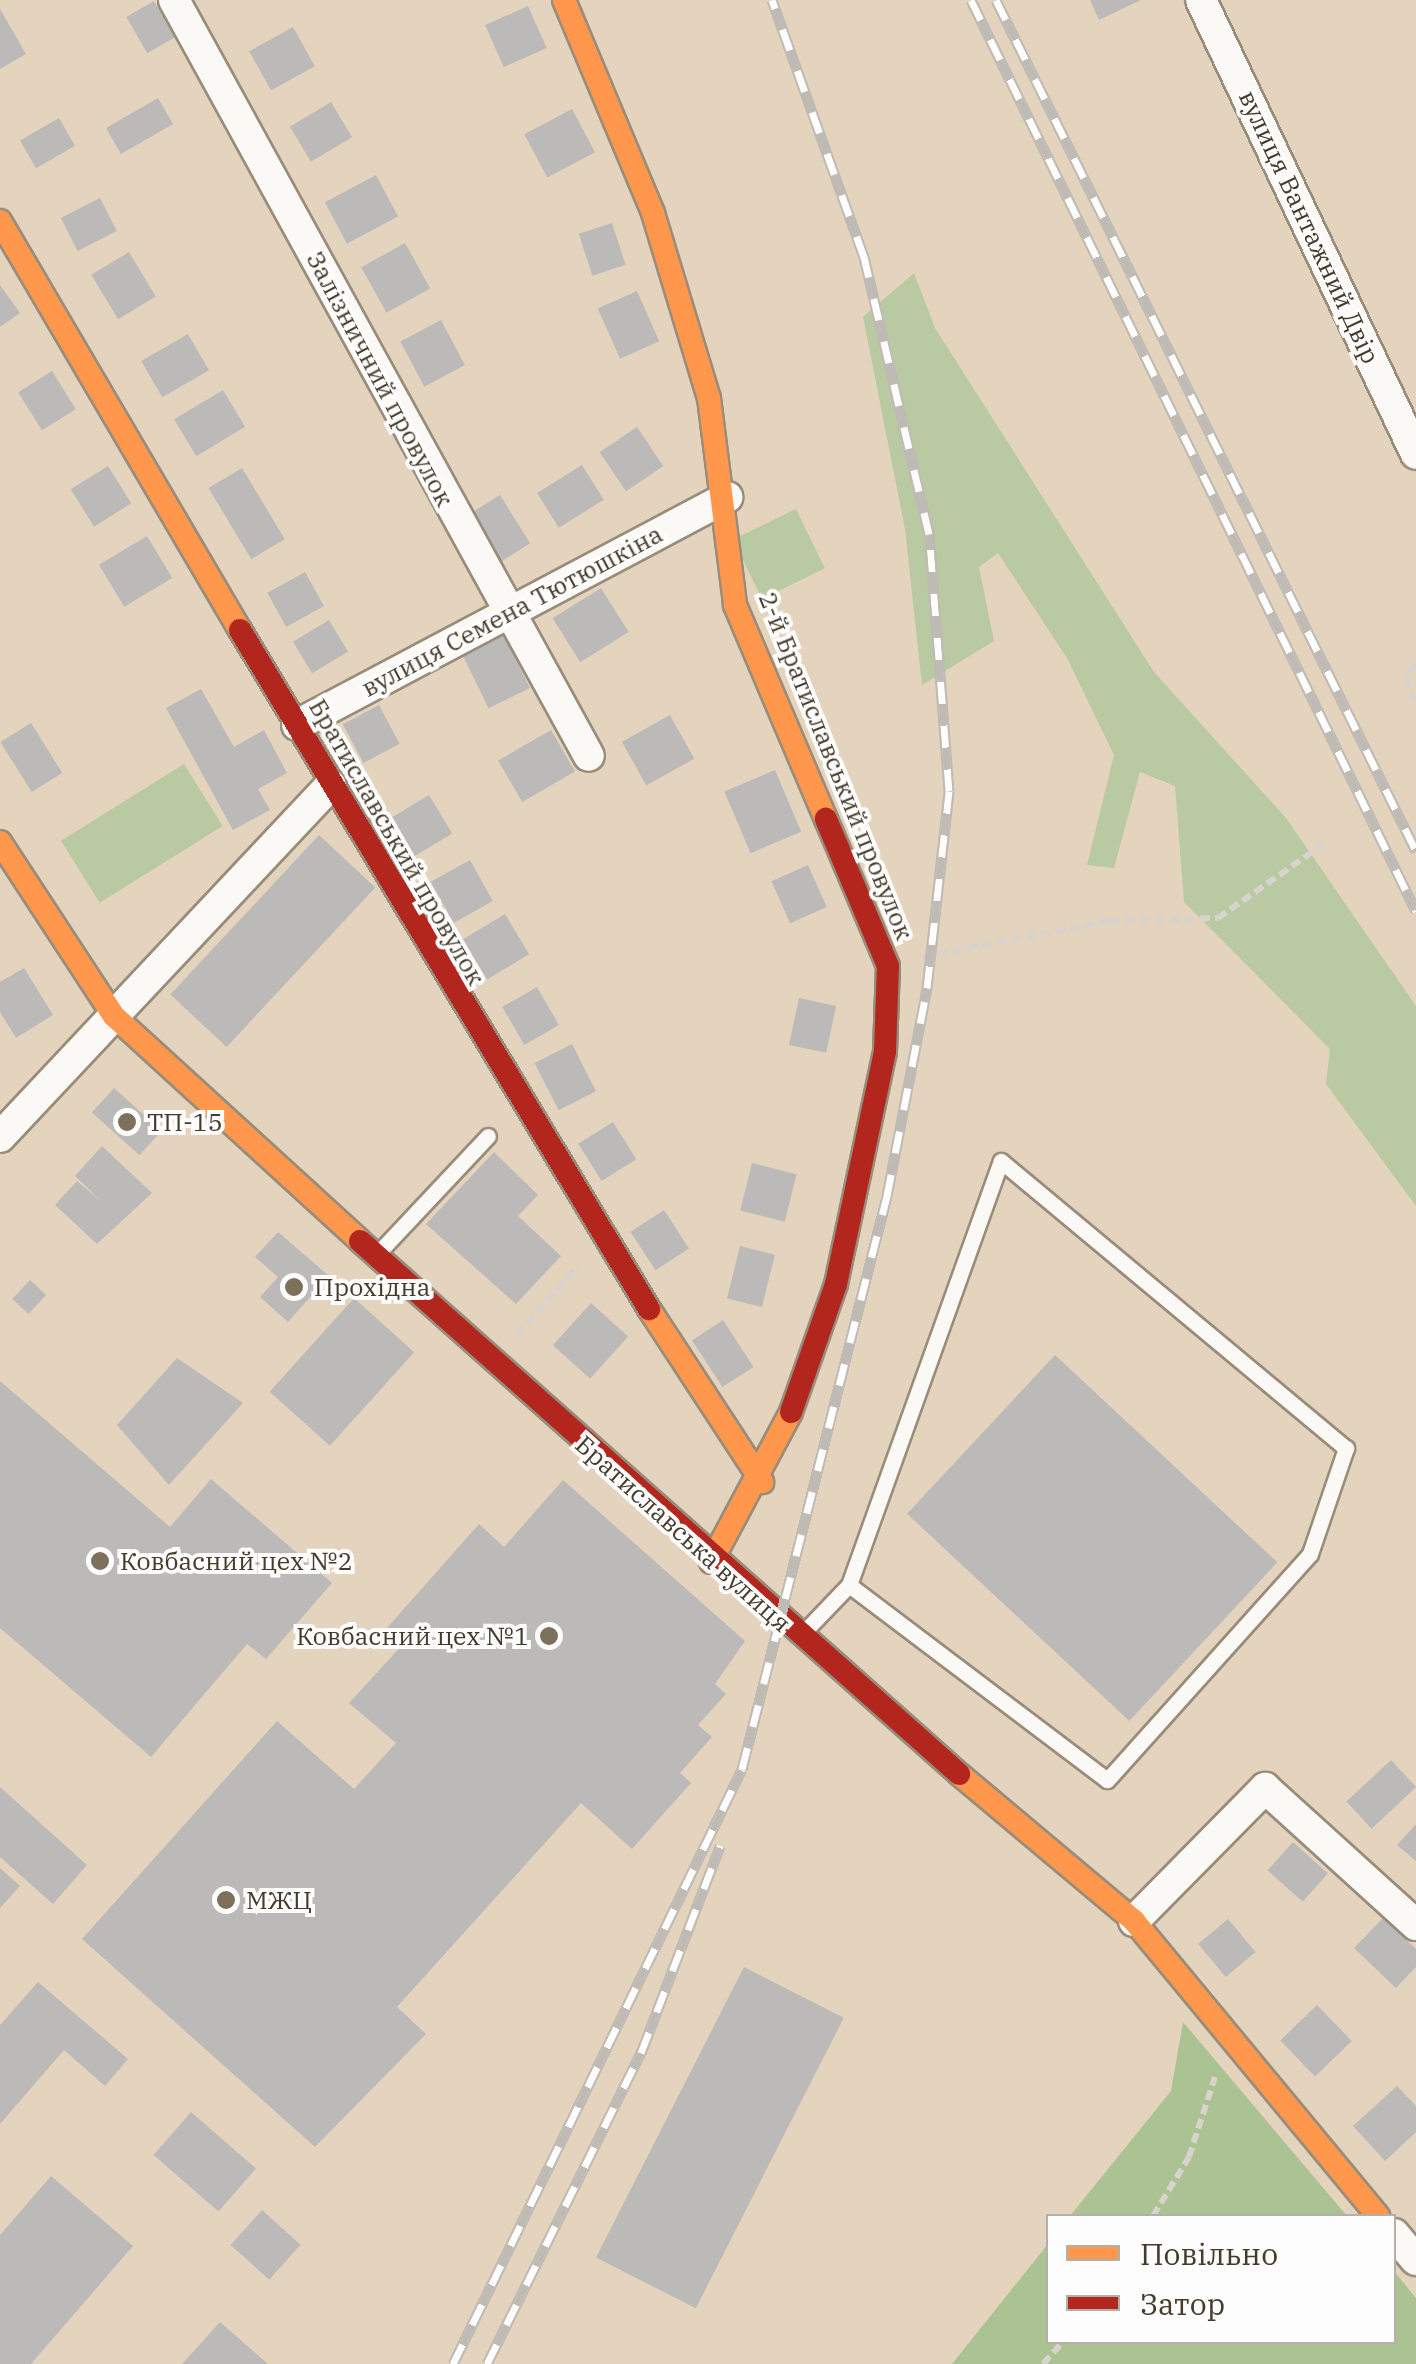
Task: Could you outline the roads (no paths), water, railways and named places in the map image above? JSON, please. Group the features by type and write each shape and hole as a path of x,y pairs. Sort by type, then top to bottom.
{"street":[{"name":"Залізничний провулок","path":"174,0 506,612 589,756"},
{"name":"2-й Братиславський провулок","path":"564,0 654,213 727,497 736,605 888,966 884,1052 836,1284 762,1482 711,1562"},
{"name":"вулиця Вантажний Двір","path":"1201,0 1416,454"},
{"name":"Братиславський провулок","path":"0,220 603,1238 762,1482"},
{"name":"вулиця Семена Тютюшкіна","path":"298,725 727,497"},
{"path":"0,1138 332,785"},
{"name":"Братиславська вулиця","path":"0,842 114,1016 711,1562 1134,1921 1221,2036 1376,2214"},
{"path":"1134,1921 1264,1788 1416,1926"},
{"path":"1396,2236 1416,2260"}],"lane":[{"path":"376,1255 488,1136"},
{"path":"797,1637 849,1585 1002,1161 1346,1448 1310,1554 1107,1780 849,1585"}],"railway":[{"path":"453,2364 742,1769 887,1196 927,988 949,791 929,534 864,257 772,0"},
{"path":"971,0 1416,911"},
{"path":"996,0 1416,851"},
{"path":"487,2364 641,2053 720,1846"}],"place":[{"name":"ТП-15","path":"127,1122"},
{"name":"Прохідна","path":"294,1287"},
{"name":"Ковбасний цех №2","path":"100,1561"},
{"name":"Ковбасний цех №1","path":"549,1636"},
{"name":"МЖЦ","path":"226,1900"}]}
